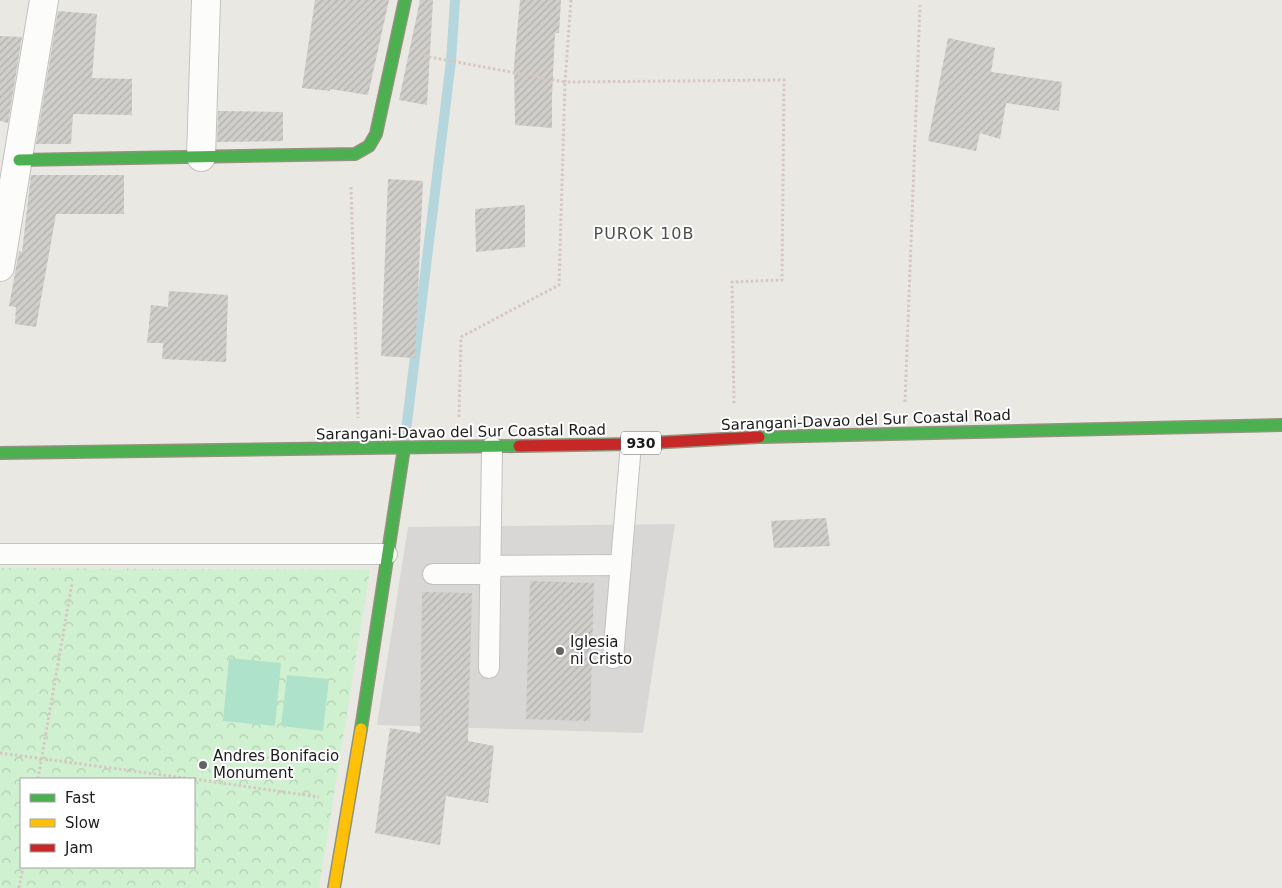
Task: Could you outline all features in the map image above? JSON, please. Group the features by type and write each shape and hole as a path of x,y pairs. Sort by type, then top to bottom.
{"main road":[{"path":"19,160 350,156 369,148 373,143 405,0"},
{"name":"Sarangani-Davao del Sur Coastal Road","path":"0,453 492,447 631,444 734,438 1282,426"},
{"path":"334,888 350,801 404,448"}],"street":[{"path":"0,267 44,0"},
{"path":"201,157 206,0"}],"lane":[{"path":"613,658 631,444"},
{"path":"489,668 492,447"},
{"path":"0,554 77,556 387,554"},
{"path":"433,574 621,565"}],"path":[{"path":"458,447 461,337 559,284 564,82 571,0"},
{"path":"904,434 920,5"},
{"path":"394,52 564,82 784,80 782,280 732,282 734,438"},
{"path":"350,156 359,448"},
{"path":"38,778 77,556"},
{"path":"0,753 186,778"},
{"path":"195,779 350,801"},
{"path":"19,888 23,868"}],"shaded area":[{"path":"675,524 643,733 377,725 408,527"}],"green space":[{"path":"0,568 370,570 319,888 0,888"},
{"path":"229,658 281,663 275,726 223,721"},
{"path":"287,675 329,679 323,731 281,726"}],"building":[{"path":"315,0 389,0 368,95 330,89 330,91 302,88"},
{"path":"420,0 433,0 427,105 399,100"},
{"path":"520,0 561,0 559,33 555,33 552,128 515,125 514,66"},
{"path":"58,11 97,14 92,78 132,79 132,115 73,114 71,144 36,144"},
{"path":"0,36 22,37 8,123 0,121"},
{"path":"948,38 995,48 991,72 1062,82 1059,111 1006,103 1000,139 980,133 976,151 928,141"},
{"path":"218,111 283,112 283,141 217,142"},
{"path":"31,175 124,175 124,214 56,214 36,327 15,324 16,307 9,306 19,251 22,252"},
{"path":"388,179 423,181 415,358 381,356"},
{"path":"525,205 525,247 476,252 475,209"},
{"path":"169,291 228,295 226,362 162,359 163,343 147,343 151,305 168,307"},
{"path":"826,518 830,546 774,548 771,521"},
{"name":"Iglesia ni Cristo","path":"530,581 594,583 590,721 526,719"},
{"path":"422,592 472,593 468,741 494,746 488,803 446,796 440,845 375,833 390,728 420,733"}],"waterway":[{"path":"404,447 451,61 455,0"}],"traffic: fast":[{"path":"19,160 355,154 369,146 376,134 405,0"},
{"path":"759,437 1282,425"},
{"path":"0,453 519,446"},
{"path":"361,729 404,448"}],"traffic: slow":[{"path":"334,888 361,729"}],"traffic: jam":[{"path":"519,446 631,444 759,437"}],"place":[{"name":"Iglesia ni Cristo","path":"560,651"},
{"name":"Andres Bonifacio Monument","path":"203,765"}],"district":[{"name":"PUROK 10B","path":"644,233"}]}
